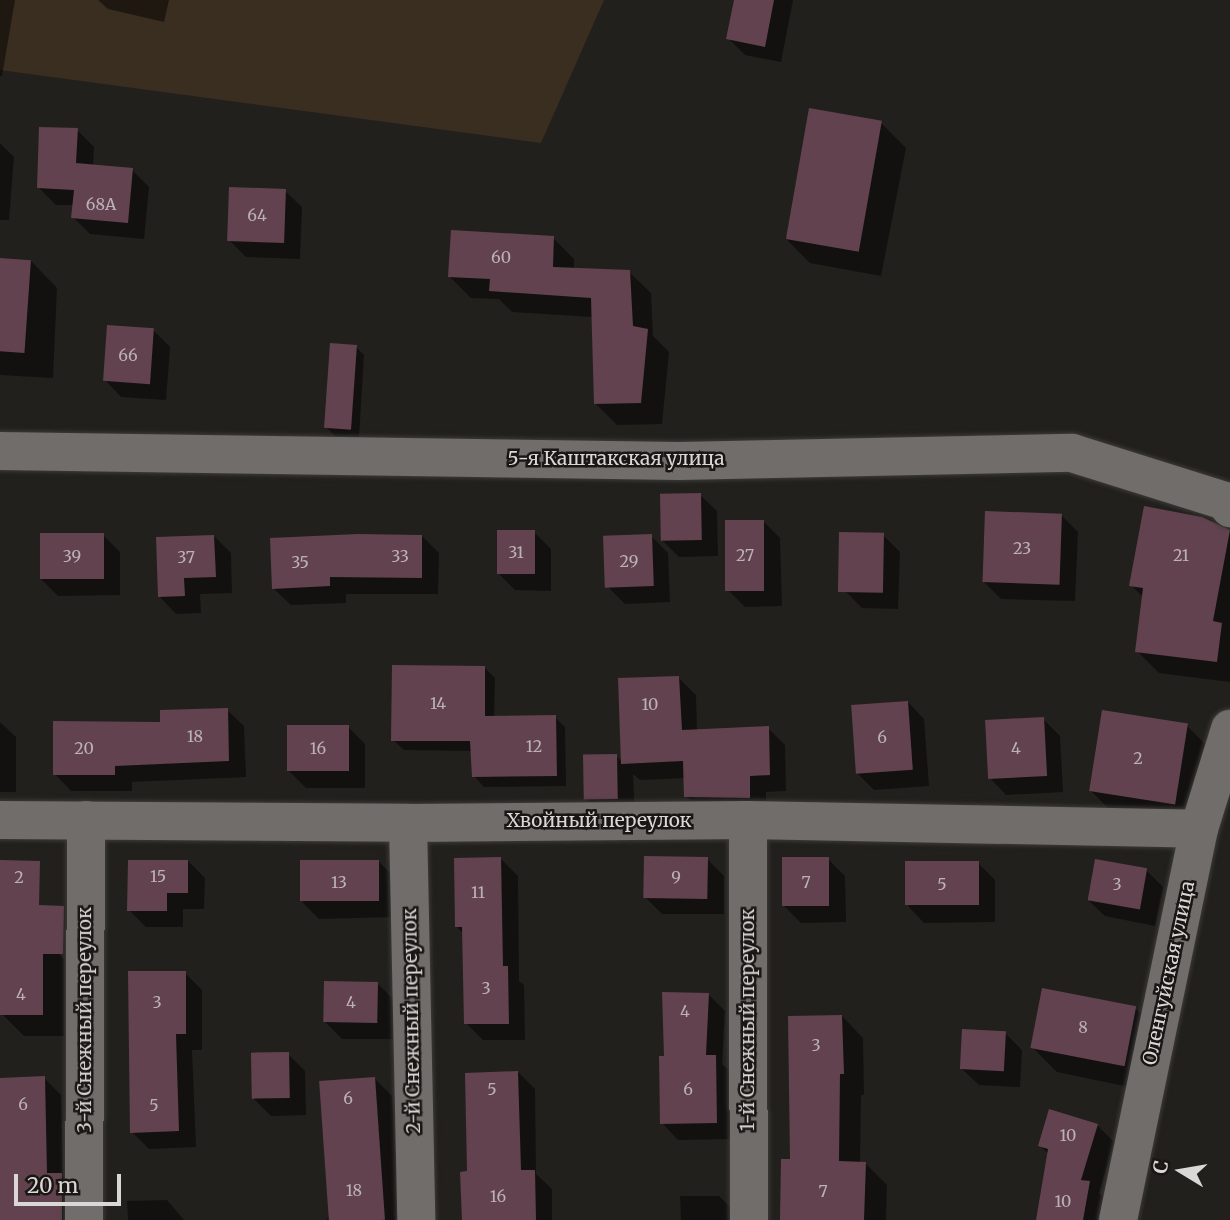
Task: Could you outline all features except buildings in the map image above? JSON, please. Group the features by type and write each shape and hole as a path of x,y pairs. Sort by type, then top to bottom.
{"street":[{"name":"5-я Каштакская улица","path":"0,451 679,461 1072,453 1227,504"},
{"name":"Оленгуйская улица","path":"1118,1220 1199,829 1230,729"},
{"name":"Хвойный переулок","path":"0,820 408,823 748,820 1199,829"},
{"name":"3-й Снежный переулок","path":"84,1220 86,820"},
{"name":"1-й Снежный переулок","path":"748,820 749,1220"},
{"name":"2-й Снежный переулок","path":"408,823 416,1220"}],"shaded area":[{"path":"0,0 604,0 541,143 0,70"}]}
